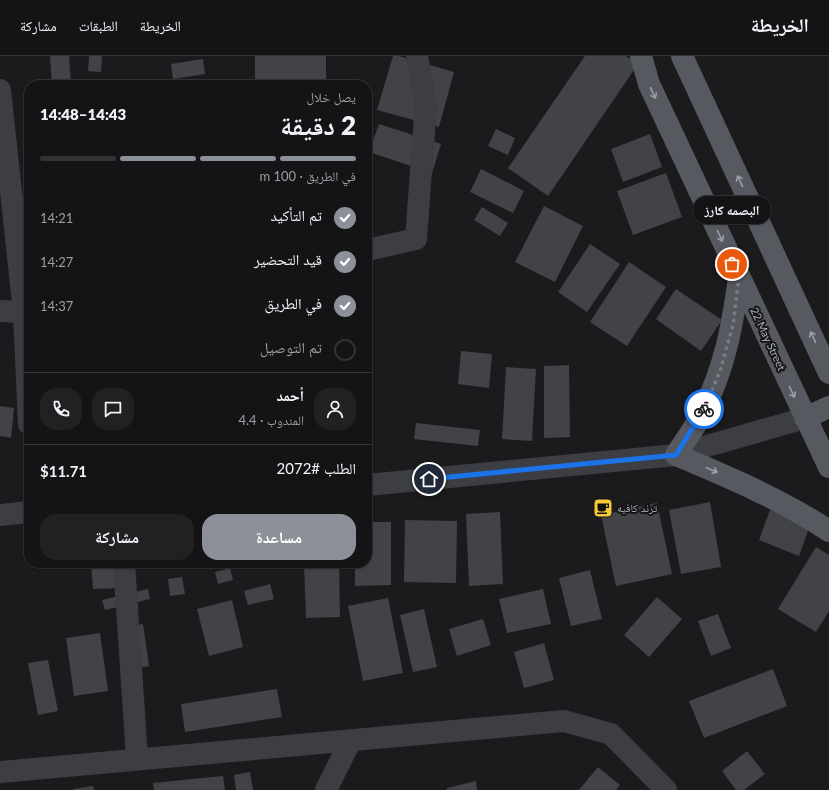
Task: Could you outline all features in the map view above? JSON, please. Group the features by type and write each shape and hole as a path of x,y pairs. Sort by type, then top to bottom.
{"main road":[{"name":"22 May Street","path":"641,56 649,84 804,418 829,467"},
{"path":"682,56 829,373"},
{"path":"739,277 733,325 720,371 701,415 676,455 744,484 809,518 829,531"},
{"path":"804,418 829,407"}],"street":[{"path":"372,249 416,239 426,104 417,56"},
{"path":"0,90 24,312 0,311"},
{"path":"372,485 676,455 804,418"},
{"path":"0,515 24,513"},
{"path":"124,568 137,758"},
{"path":"0,772 137,758 564,721 611,734 666,790"},
{"path":"326,790 351,740"}],"building":[{"path":"50,56 69,56 71,80 52,80"},
{"path":"89,56 102,56 101,72 88,71"},
{"path":"255,56 326,56 326,80 255,80"},
{"path":"393,56 399,56 454,72 439,127 377,110"},
{"path":"585,56 626,56 638,64 548,196 508,168"},
{"path":"203,59 205,74 173,79 171,64"},
{"path":"379,124 441,144 432,173 372,153 372,144"},
{"path":"496,129 515,138 508,155 488,146"},
{"path":"650,134 662,167 623,182 611,149"},
{"path":"481,169 524,191 513,213 470,192"},
{"path":"666,173 682,217 633,235 617,191"},
{"path":"544,206 583,226 555,282 515,262"},
{"path":"482,207 508,223 500,236 474,220"},
{"path":"590,244 620,264 587,312 558,292"},
{"path":"629,262 666,287 627,346 590,322"},
{"path":"676,289 722,320 701,351 656,319"},
{"path":"461,351 492,354 489,388 458,384"},
{"path":"569,365 570,437 544,438 544,366"},
{"path":"506,367 536,369 532,441 502,439"},
{"path":"0,406 14,408 11,438 0,436"},
{"path":"416,423 480,430 478,446 414,439"},
{"path":"710,502 721,567 681,574 669,510"},
{"path":"657,503 672,574 616,586 601,515"},
{"path":"770,510 810,525 799,556 759,540"},
{"path":"500,512 503,584 469,586 466,514"},
{"path":"405,520 457,521 456,583 404,582"},
{"path":"372,522 391,522 391,585 355,586 355,568 372,568"},
{"path":"816,547 829,555 829,611 816,632 778,609"},
{"path":"91,568 122,568 123,588 93,589"},
{"path":"230,568 233,580 218,584 215,572"},
{"path":"304,568 339,568 340,617 306,618"},
{"path":"590,570 602,619 571,626 559,578"},
{"path":"182,577 185,594 170,596 168,579"},
{"path":"270,584 274,599 248,605 244,591"},
{"path":"148,589 150,599 105,610 102,600"},
{"path":"543,589 551,624 507,633 499,599"},
{"path":"657,597 682,619 649,657 624,635"},
{"path":"388,598 403,673 363,681 348,606"},
{"path":"232,600 243,647 209,656 197,609"},
{"path":"424,609 437,667 413,672 400,615"},
{"path":"718,614 731,648 711,656 698,621"},
{"path":"483,619 491,645 457,656 449,629"},
{"path":"143,624 149,666 125,670 119,628"},
{"path":"100,633 108,691 74,696 66,638"},
{"path":"544,643 554,680 524,688 514,652"},
{"path":"48,660 58,711 38,715 28,663"},
{"path":"773,669 787,706 704,738 689,701"},
{"path":"277,689 282,717 185,732 181,704"},
{"path":"747,751 765,774 744,790 736,790 722,771"},
{"path":"598,767 620,785 616,790 579,790"},
{"path":"250,772 253,790 236,790 234,775"},
{"path":"223,776 225,790 154,790 153,783"},
{"path":"476,781 477,790 447,790 447,788"},
{"path":"93,786 94,790 73,790 73,789"}],"way so far":[{"path":"704,409 720,371 733,325 739,277 732,264"}],"place":[{"name":"البصمه كارز","path":"732,264"},
{"name":"ترند كافيه","path":"603,508"}],"route":[{"path":"429,479 676,455 704,409"}]}
